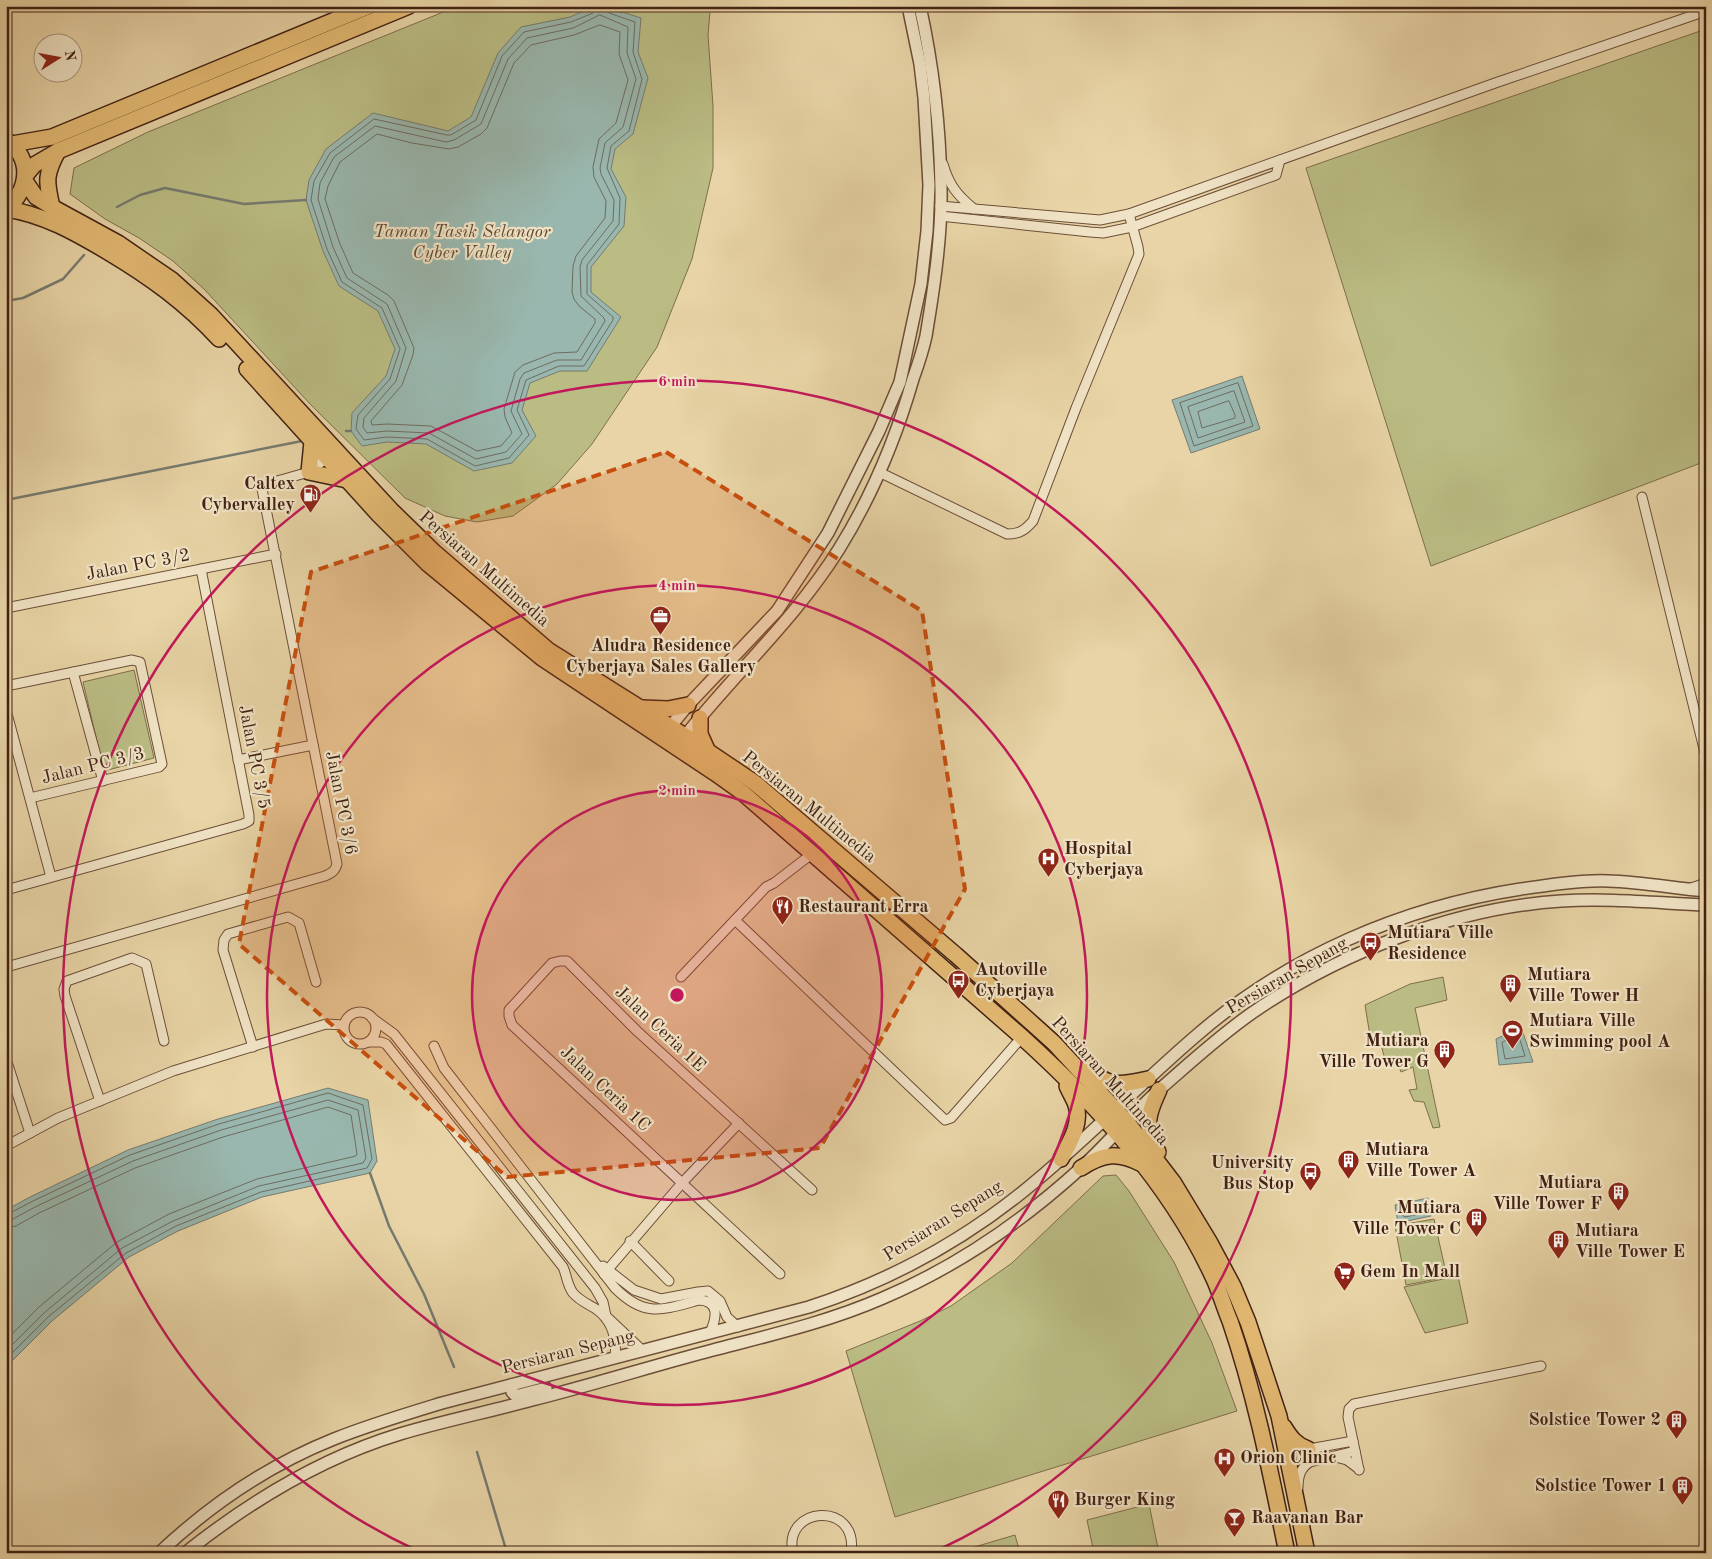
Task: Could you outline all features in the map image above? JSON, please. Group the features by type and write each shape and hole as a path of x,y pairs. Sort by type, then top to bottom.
{"main road":[{"path":"9,142 52,137 369,6"},
{"path":"6,209 20,194 25,179 34,165 58,151 409,6"},
{"path":"9,142 22,159 25,179"},
{"path":"52,207 47,186 48,169 58,151"},
{"name":"Persiaran Multimedia","path":"25,179 36,196 52,207 118,243 172,280 211,315 331,454 434,552 548,650 685,736 755,783 963,961 1054,1043 1122,1128 1173,1182 1210,1243 1233,1286 1248,1322 1279,1416 1307,1553"},
{"name":"Persiaran Multimedia","path":"6,209 24,212 72,230 163,287 206,324 312,442 331,454 347,480 427,563 523,643 571,678 716,773 743,793 1111,1115"},
{"path":"312,442 310,472 347,480"},
{"path":"640,708 668,709 688,705"},
{"path":"700,718 700,734 708,752"},
{"path":"1054,1043 1101,1080 1118,1084 1153,1085 1148,1121 1150,1134 1173,1182"},
{"path":"1061,1159 1074,1132 1078,1116 1076,1104 1063,1074"},
{"name":"Persiaran Multimedia","path":"1122,1128 1144,1165 1183,1220 1214,1279 1253,1395 1287,1553"},
{"path":"1081,1168 1100,1157 1111,1155 1122,1156 1144,1165"},
{"path":"1279,1416 1293,1441 1308,1450"},
{"path":"1279,1514 1282,1506 1282,1495 1276,1461 1278,1457 1288,1454"}],"street":[{"path":"670,727 688,705 777,610 828,533 879,430 900,382 921,284 928,230 929,185 924,98 920,64 908,6"},
{"path":"685,736 794,612 839,550 864,504 897,432 926,338 940,232 938,147 932,66 920,6"},
{"path":"940,211 974,209 1100,220 1129,214 1498,82 1706,11"},
{"path":"938,147 948,180 962,199 974,209"},
{"path":"940,211 1103,233 1132,227 1276,174 1280,160"},
{"path":"879,472 1007,534 1021,533 1027,528 1033,521 1076,408 1139,254 1129,214"},
{"name":"Jalan PC 3/6","path":"6,966 333,872 337,864 262,489 270,483 310,472 331,454"},
{"path":"1642,497 1706,757"},
{"name":"Jalan PC 3/2","path":"6,608 276,554"},
{"name":"Jalan PC 3/5","path":"6,890 249,821 201,569"},
{"name":"Jalan PC 3/3","path":"6,686 132,660 140,662 162,764 159,767 30,798"},
{"path":"74,672 103,781"},
{"path":"6,710 51,877"},
{"path":"238,760 314,745"},
{"path":"681,978 766,887 813,853"},
{"name":"Persiaran Sepang","path":"185,1553 221,1524 272,1491 340,1456 396,1435 774,1336 845,1314 917,1283 949,1266 994,1237 1048,1196 1081,1168 1122,1128 1153,1085 1198,1034 1230,1008 1266,984 1326,949 1396,920 1435,907 1468,899 1554,884 1609,881 1706,891"},
{"path":"1689,889 1706,883"},
{"name":"Persiaran Sepang","path":"159,1553 210,1509 260,1476 292,1458 333,1439 390,1418 809,1308 877,1282 939,1249 983,1220 1036,1181 1111,1115 1254,1011 1306,980 1352,956 1418,930 1445,922 1511,908 1557,902 1628,901 1706,905"},
{"path":"253,1047 223,950 224,940 228,934 288,917 294,920 299,924 316,982"},
{"path":"734,920 945,1120 951,1118 1022,1037"},
{"path":"100,1101 65,996 64,988 67,981 132,958 146,964 164,1041"},
{"name":"Jalan Ceria 1C","path":"560,961 552,963 509,1010 512,1025 780,1274"},
{"name":"Jalan Ceria 1E","path":"560,961 567,962 637,1031 812,1190"},
{"path":"615,1358 616,1343 613,1329 606,1316 603,1302 595,1288 394,1034 365,1013 356,1012 348,1017 344,1025 345,1034 350,1041 359,1044 381,1042 386,1044 564,1267 567,1280 573,1292 582,1301 606,1316 643,1351"},
{"path":"369,1042 375,1031 375,1022 372,1018"},
{"path":"6,1146 58,1118 173,1071 326,1024 344,1025"},
{"path":"434,1046 444,1068 594,1261 606,1272 634,1290 661,1300 708,1291 720,1301 727,1317 738,1326"},
{"path":"6,1059 30,1133"},
{"path":"606,1272 630,1241 738,1123"},
{"path":"630,1241 670,1281"},
{"path":"606,1272 627,1300 649,1309 662,1310 699,1300 706,1300 713,1305 716,1313 715,1322 710,1333"},
{"path":"1327,1458 1336,1457 1347,1460 1359,1470 1348,1417 1349,1410 1358,1402 1541,1366"},
{"path":"511,1385 512,1392 515,1395 519,1395 646,1368"},
{"path":"1328,1446 1342,1437 1349,1423"},
{"path":"1288,1454 1353,1441"},
{"path":"1298,1507 1300,1472 1305,1465 1310,1462 1355,1451"},
{"path":"793,1553 792,1541 798,1526 804,1520 820,1514 828,1515 843,1522 851,1537 851,1553"}],"highlighted area":[{"path":"666,452 922,611 965,889 820,1148 507,1177 239,944 311,572"}],"green space":[{"name":"Taman Tasik Selangor Cyber Valley","path":"458,6 723,6 710,12 708,35 713,106 713,168 692,259 657,347 592,444 557,484 513,516 477,522 445,516 405,498 311,405 204,289 173,261 139,238 105,219 70,194 74,168 148,132"},
{"path":"1706,29 1706,461 1431,566 1306,168"},
{"path":"134,670 154,758 104,771 83,682"},
{"path":"1443,977 1447,1000 1415,1008 1440,1127 1433,1128 1424,1102 1414,1101 1409,1090 1417,1089 1413,1067 1401,1072 1397,1062 1386,1063 1381,1045 1372,1048 1365,1005 1410,984"},
{"path":"1116,1175 1129,1191 1174,1262 1212,1343 1237,1411 895,1517 846,1351 920,1321 951,1306 1012,1263 1103,1176"},
{"path":"1434,1219 1447,1277 1406,1285 1395,1226"},
{"path":"1458,1276 1468,1323 1425,1333 1404,1287"},
{"path":"1149,1504 1159,1553 1094,1553 1087,1520"},
{"path":"1015,1535 1020,1553 954,1553"}],"water":[{"path":"596,6 603,6 641,18 638,52 648,78 633,134 615,149 611,169 626,197 624,226 591,267 591,292 621,317 587,371 560,371 530,383 522,410 536,436 512,463 474,471 426,444 387,442 362,446 351,431 352,413 386,376 395,349 378,311 339,286 323,251 306,200 309,180 326,149 373,113 448,131 471,117 498,53 521,27 570,17"},
{"path":"1242,376 1260,429 1191,453 1172,400"},
{"name":"Mutiara Ville Swimming pool A","path":"1521,1027 1533,1062 1499,1065 1496,1039"},
{"path":"328,1088 368,1100 377,1161 370,1173 262,1197 178,1231 129,1257 52,1321 6,1367 6,1210 128,1150 218,1119"},
{"path":"1428,1198 1431,1216 1398,1223 1395,1205"}],"waterway":[{"path":"621,12 627,6"},
{"path":"117,207 140,195 165,188 244,204 306,200"},
{"path":"6,301 23,298 63,279 84,255"},
{"path":"346,431 351,431"},
{"path":"6,500 302,441"},
{"path":"370,1173 389,1226 424,1294 454,1367"},
{"path":"477,1452 507,1553"}],"place":[{"name":"Caltex Cybervalley","path":"311,513"},
{"name":"Aludra Residence Cyberjaya Sales Gallery","path":"661,635"},
{"name":"Hospital Cyberjaya","path":"1048,878"},
{"name":"Restaurant Erra","path":"782,926"},
{"name":"Mutiara Ville Residence","path":"1371,962"},
{"name":"Autoville Cyberjaya","path":"959,999"},
{"name":"Mutiara Ville Tower H","path":"1511,1004"},
{"name":"Mutiara Ville Swimming pool A","path":"1513,1050"},
{"name":"Mutiara Ville Tower G","path":"1445,1070"},
{"name":"Mutiara Ville Tower A","path":"1349,1179"},
{"name":"University Bus Stop","path":"1310,1192"},
{"name":"Mutiara Ville Tower F","path":"1618,1212"},
{"name":"Mutiara Ville Tower C","path":"1477,1237"},
{"name":"Mutiara Ville Tower E","path":"1559,1260"},
{"name":"Gem In Mall","path":"1344,1291"},
{"name":"Solstice Tower 2","path":"1677,1439"},
{"name":"Orion Clinic","path":"1224,1477"},
{"name":"Solstice Tower 1","path":"1683,1505"},
{"name":"Burger King","path":"1058,1519"},
{"name":"Raavanan Bar","path":"1235,1537"}]}
